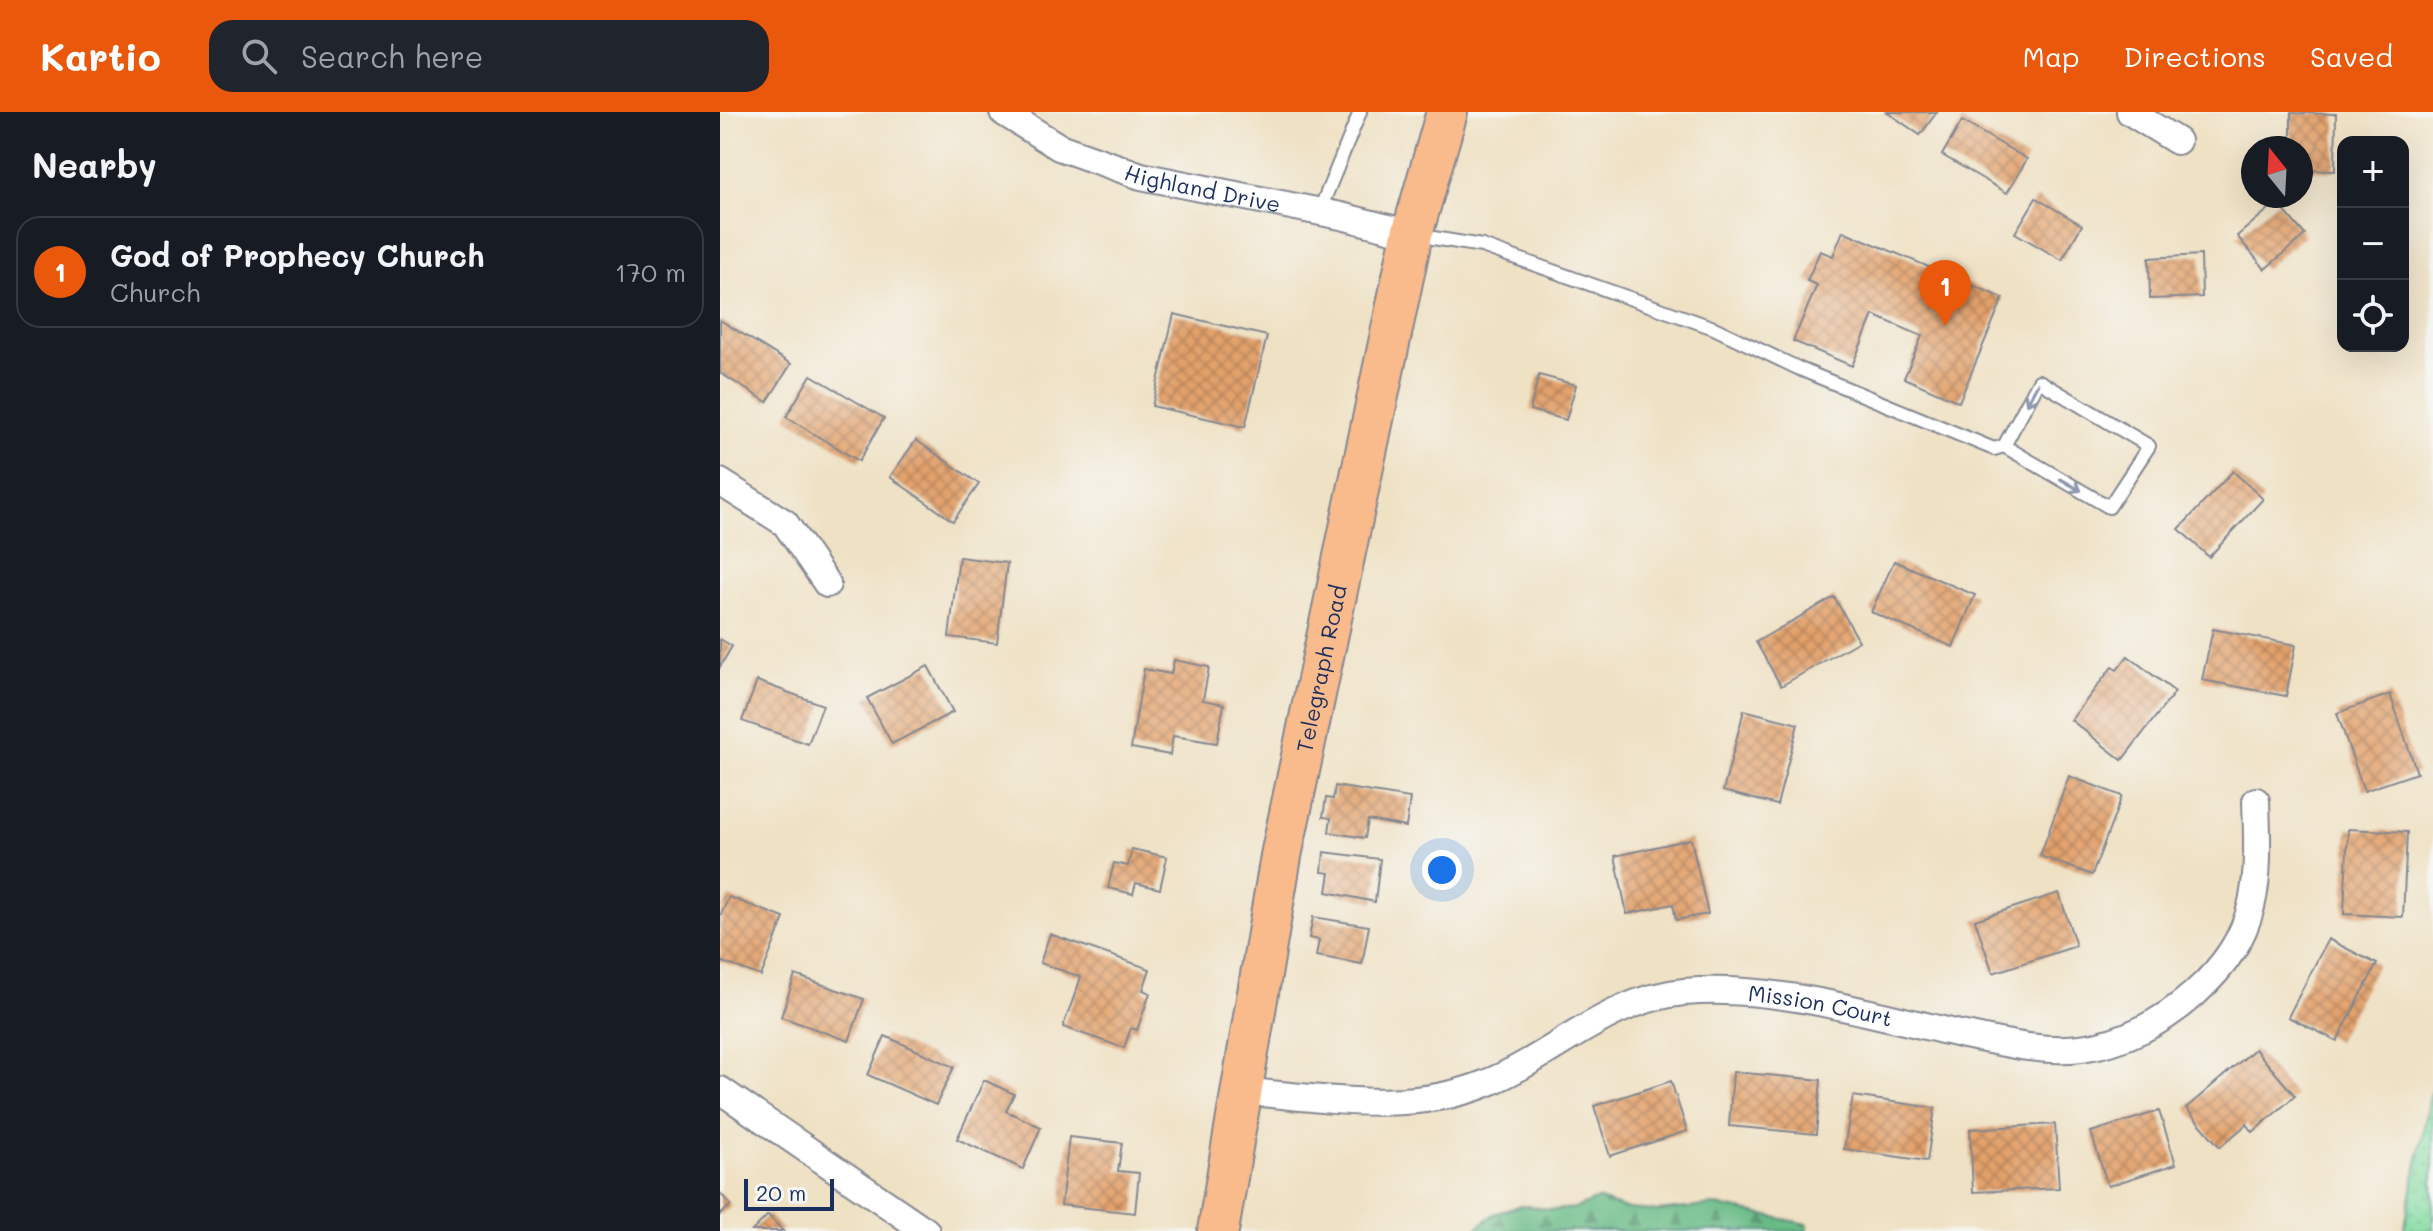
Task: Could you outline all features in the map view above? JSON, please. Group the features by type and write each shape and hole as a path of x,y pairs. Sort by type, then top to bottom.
{"main road":[{"name":"Telegraph Road","path":"1218,1231 1281,856 1412,234 1447,112"}],"street":[{"name":"Highland Drive","path":"1003,112 1059,147 1141,176 1412,234"},
{"path":"2130,112 2177,141"},
{"path":"720,482 785,523 827,584"},
{"name":"Mission Court","path":"1240,1091 1378,1102 1438,1097 1484,1084 1519,1068 1600,1018 1640,1002 1682,992 1725,991 1800,999 2013,1045 2055,1049 2106,1044 2149,1027 2177,1010 2228,957 2247,924 2257,888 2256,801"},
{"path":"720,1090 926,1231"}],"lane":[{"path":"1319,212 1360,112"},
{"path":"1412,234 1482,246 1714,328 1857,393 1994,449 2004,446 2039,381 2149,446 2109,507 2004,446"}],"green space":[{"path":"2433,1081 2433,1231 2404,1231"},
{"path":"1597,1199 1626,1209 1657,1211 1715,1205 1808,1224 1808,1231 1473,1231 1494,1214 1521,1205 1554,1210 1576,1208"}],"building":[{"path":"1887,112 1937,112 1920,135"},
{"path":"2291,113 2336,114 2335,171 2313,170 2313,136 2291,136"},
{"path":"1962,121 2027,159 2007,193 1942,155"},
{"path":"2036,198 2082,225 2062,260 2015,233"},
{"path":"2270,208 2282,208 2305,235 2265,269 2237,236"},
{"path":"1843,231 2003,298 1959,402 1904,378 1922,336 1873,315 1852,366 1793,341 1817,285 1807,281 1820,251 1833,256"},
{"path":"2201,255 2202,297 2150,299 2149,258"},
{"path":"1174,314 1267,336 1245,427 1152,406"},
{"path":"720,320 791,364 767,402 720,373"},
{"path":"811,375 884,418 859,461 786,417"},
{"path":"1539,375 1576,385 1566,420 1530,410"},
{"path":"916,440 979,484 953,521 890,477"},
{"path":"2233,471 2263,499 2209,557 2179,529"},
{"path":"959,557 1007,563 997,643 949,637"},
{"path":"1894,561 1975,595 1953,647 1871,612"},
{"path":"1834,597 1859,641 1781,686 1756,642"},
{"path":"2213,629 2296,645 2286,696 2202,680"},
{"path":"720,639 732,646 720,667"},
{"path":"2128,656 2175,692 2122,760 2071,720 2112,667 2117,670"},
{"path":"1174,660 1209,667 1203,700 1224,704 1217,743 1173,736 1170,755 1131,748 1144,669 1171,674"},
{"path":"928,666 953,712 892,744 867,698"},
{"path":"757,681 823,705 808,744 742,721"},
{"path":"2390,694 2417,773 2364,791 2337,713"},
{"path":"1744,710 1798,724 1777,805 1723,791"},
{"path":"2069,776 2122,796 2092,875 2040,856"},
{"path":"1335,786 1410,798 1406,827 1368,820 1365,838 1329,832 1331,818 1323,817 1326,798 1333,799"},
{"path":"2348,829 2407,832 2403,917 2344,914"},
{"path":"1691,839 1708,914 1676,920 1673,904 1627,914 1615,856"},
{"path":"1132,849 1167,857 1160,889 1136,883 1133,894 1108,888 1114,863 1128,866"},
{"path":"1324,852 1380,859 1375,902 1327,892 1330,873 1322,872"},
{"path":"2059,893 2076,946 1993,973 1975,920"},
{"path":"729,897 784,918 761,976 720,961 720,916"},
{"path":"1313,917 1369,926 1362,964 1316,956 1319,940 1309,938"},
{"path":"1050,934 1150,969 1143,990 1150,993 1137,1030 1131,1028 1124,1048 1063,1027 1081,977 1040,963"},
{"path":"2328,939 2377,964 2337,1041 2288,1017"},
{"path":"795,975 864,999 849,1041 781,1017"},
{"path":"885,1036 954,1067 936,1105 868,1075"},
{"path":"2255,1049 2295,1096 2253,1132 2247,1124 2220,1147 2186,1108"},
{"path":"1733,1072 1821,1080 1816,1134 1729,1126"},
{"path":"984,1080 1014,1094 1006,1111 1041,1127 1023,1169 957,1139"},
{"path":"1671,1081 1687,1131 1610,1156 1594,1106"},
{"path":"1853,1096 1935,1108 1927,1161 1844,1149"},
{"path":"2159,1111 2176,1164 2108,1186 2091,1132"},
{"path":"2055,1124 2059,1188 1973,1192 1970,1129"},
{"path":"1069,1137 1122,1143 1118,1171 1139,1173 1135,1213 1061,1205"},
{"path":"720,1193 731,1205 720,1215"},
{"path":"768,1215 783,1231 752,1231"}],"place":[{"name":"God of Prophecy Church","path":"1945,326"}]}
